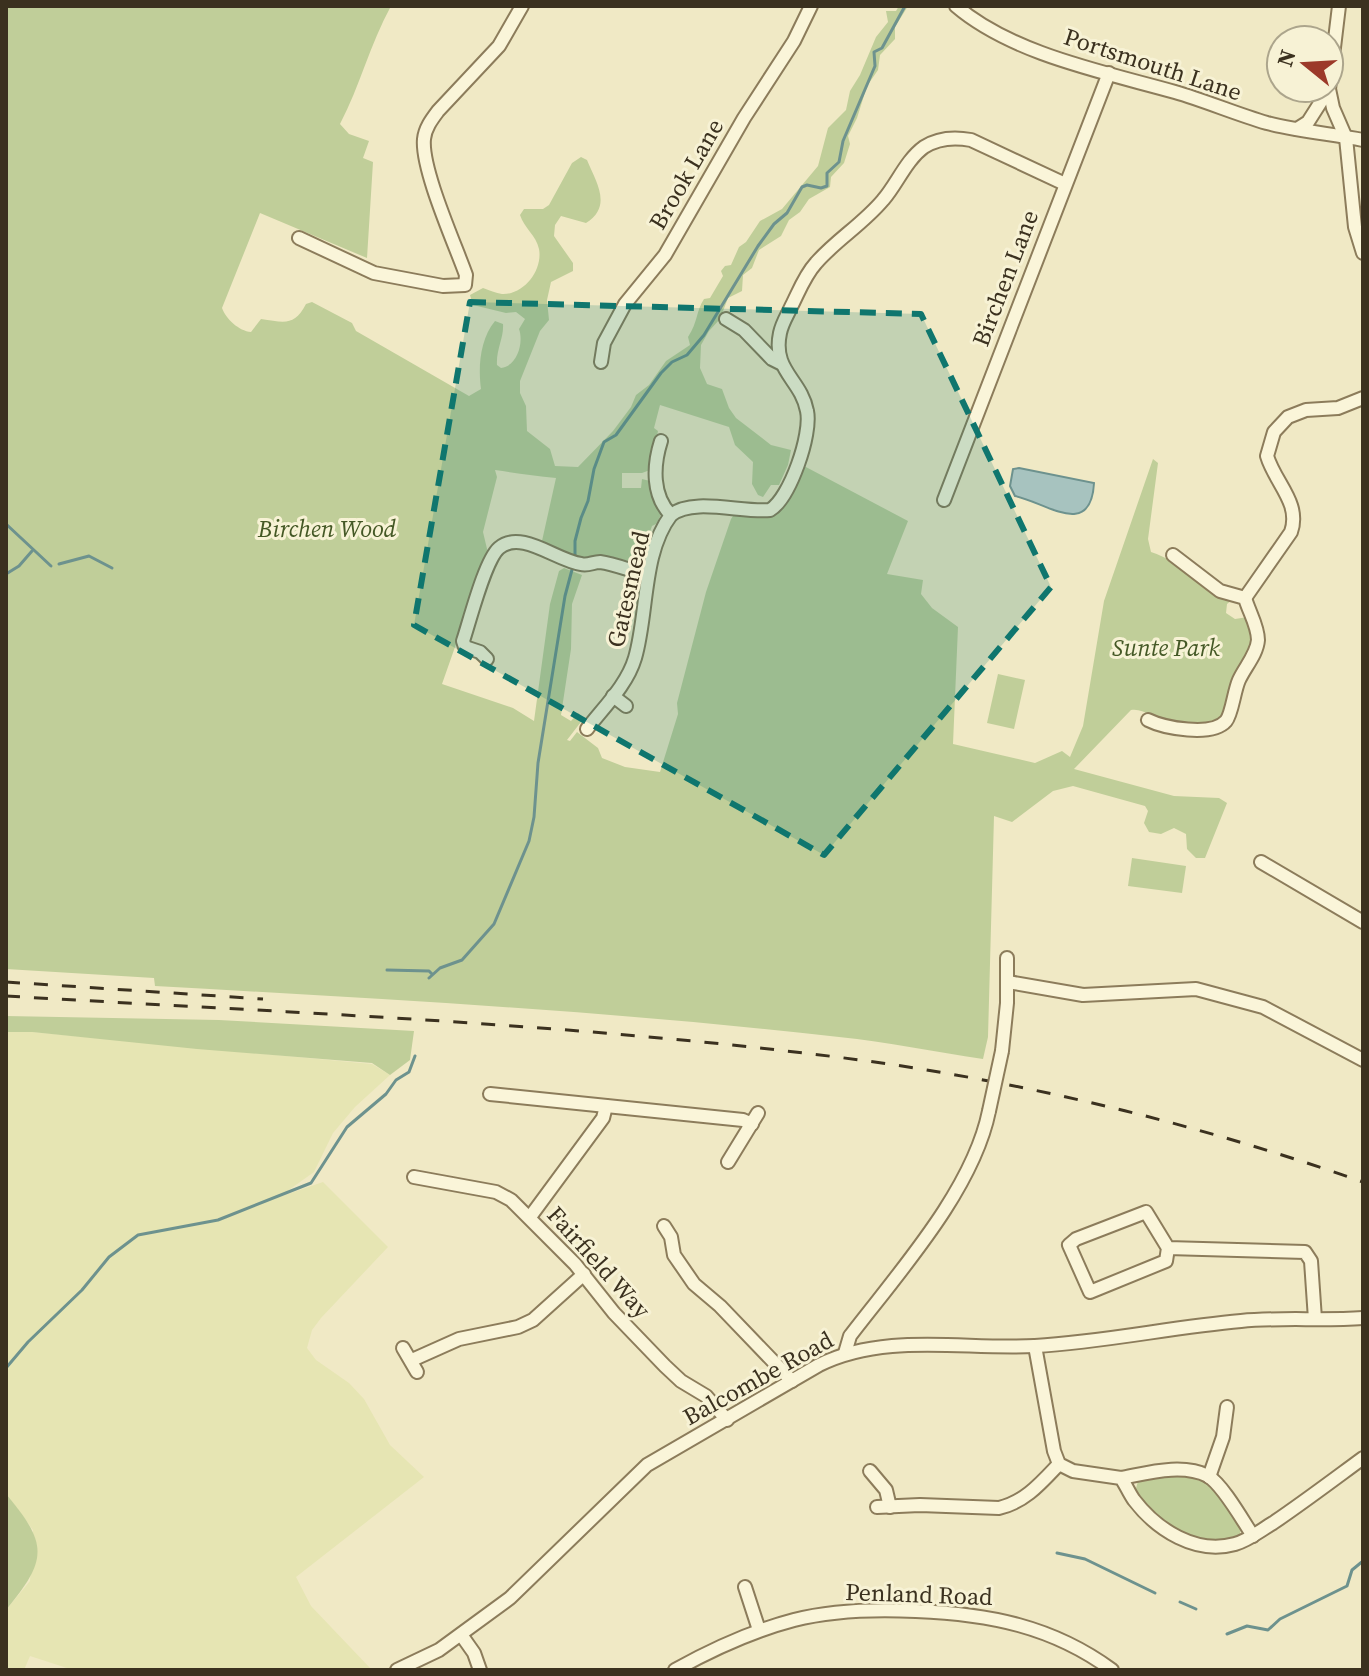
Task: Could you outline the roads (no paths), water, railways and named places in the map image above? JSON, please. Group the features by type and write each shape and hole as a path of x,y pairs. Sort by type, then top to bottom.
{"street":[{"path":"299,238 374,273 443,286 465,285 466,275 427,167 424,138 438,111 499,46 522,6"},
{"name":"Brook Lane","path":"601,362 604,343 625,304 665,255 744,118 794,41 811,6"},
{"name":"Portsmouth Lane","path":"956,6 978,24 1065,60 1181,93 1270,123 1363,140"},
{"name":"Birchen Lane","path":"944,500 1109,73"},
{"path":"1297,129 1308,122 1319,104"},
{"path":"1332,104 1346,138 1355,227 1363,253"},
{"path":"780,363 779,334 811,269 881,203 923,148 947,138 971,140 1065,184"},
{"name":"Gatesmead","path":"587,729 625,680 636,656 648,575 671,515 686,507 770,510 781,499 799,460 808,421 800,392 780,363 726,319"},
{"path":"756,341 779,334"},
{"path":"1245,598 1291,532 1295,514 1267,456 1274,432 1281,423 1298,412 1338,408 1363,398"},
{"path":"661,441 656,461 658,495 671,515"},
{"path":"487,659 480,652 465,647 463,641 490,562 499,548 513,541 530,543 582,565 602,563 648,575"},
{"path":"1173,555 1220,591 1245,598"},
{"path":"1148,720 1163,727 1212,730 1229,719 1234,691 1258,644 1254,620 1245,598"},
{"path":"613,696 626,706"},
{"path":"1261,862 1363,922"},
{"path":"845,1353 850,1336 919,1244 969,1169 985,1132 1002,1051 1007,958"},
{"path":"1008,982 1083,995 1196,989 1263,1007 1363,1060"},
{"path":"490,1094 743,1120 755,1118 728,1162"},
{"path":"530,1217 603,1118 606,1106"},
{"name":"Fairfield Way","path":"414,1177 496,1192 511,1200 584,1274 614,1313 665,1366 681,1381 706,1396 727,1420"},
{"path":"1167,1254 1146,1212 1076,1239 1069,1245 1090,1292 1167,1254 1305,1252 1311,1261 1315,1319"},
{"path":"664,1226 671,1237 674,1255 694,1284 792,1381"},
{"path":"403,1348 415,1366 459,1339 518,1327 533,1320 584,1274"},
{"name":"Balcombe Road","path":"397,1670 462,1636 534,1576 637,1473 662,1455 845,1353 889,1345 1035,1346 1151,1335 1244,1320 1363,1318"},
{"path":"1035,1346 1059,1464 1073,1471 1121,1478 1152,1471 1190,1471 1209,1477 1253,1536"},
{"path":"1209,1477 1223,1437 1227,1407"},
{"path":"1121,1478 1134,1500 1176,1537 1193,1544 1217,1546 1236,1544 1253,1536 1363,1458"},
{"path":"870,1471 886,1490 883,1507 1009,1506 1028,1496 1059,1464"},
{"path":"745,1587 759,1630"},
{"name":"Penland Road","path":"675,1670 759,1630 835,1612 895,1610 965,1613 1003,1619 1071,1645 1112,1670"},
{"path":"462,1636 474,1653 480,1670"}],"water":[{"path":"1013,469 1094,483 1091,500 1085,510 1076,514 1052,510 1015,496 1010,486"}],"waterway":[{"path":"575,559 575,541 604,442 616,435 661,373 672,362 687,355 704,335 758,246 774,224 787,213 802,187 827,186 827,173 839,162 843,141 875,66 874,52 882,48 905,6"},
{"path":"6,524 51,566"},
{"path":"6,574 19,566 32,551"},
{"path":"59,564 89,556 112,568"},
{"path":"429,978 440,968 462,960 494,924 529,841 538,763 565,596 573,566"},
{"path":"387,970 429,971 432,974"},
{"path":"6,1368 82,1290 109,1257 138,1235 218,1220 311,1183 347,1127 386,1094 396,1080 409,1072 415,1056"},
{"path":"1057,1553 1085,1559 1155,1593"},
{"path":"1227,1634 1247,1626 1268,1630 1280,1619 1347,1586 1352,1570 1363,1561"},
{"path":"1180,1602 1196,1609"}],"railway":[{"path":"6,982 263,999"},
{"path":"6,996 541,1028 860,1060 988,1081 1114,1108 1240,1142 1363,1182"}],"park label":[{"name":"Birchen Wood","path":"327,528"},
{"name":"Sunte Park","path":"1166,647"}]}
